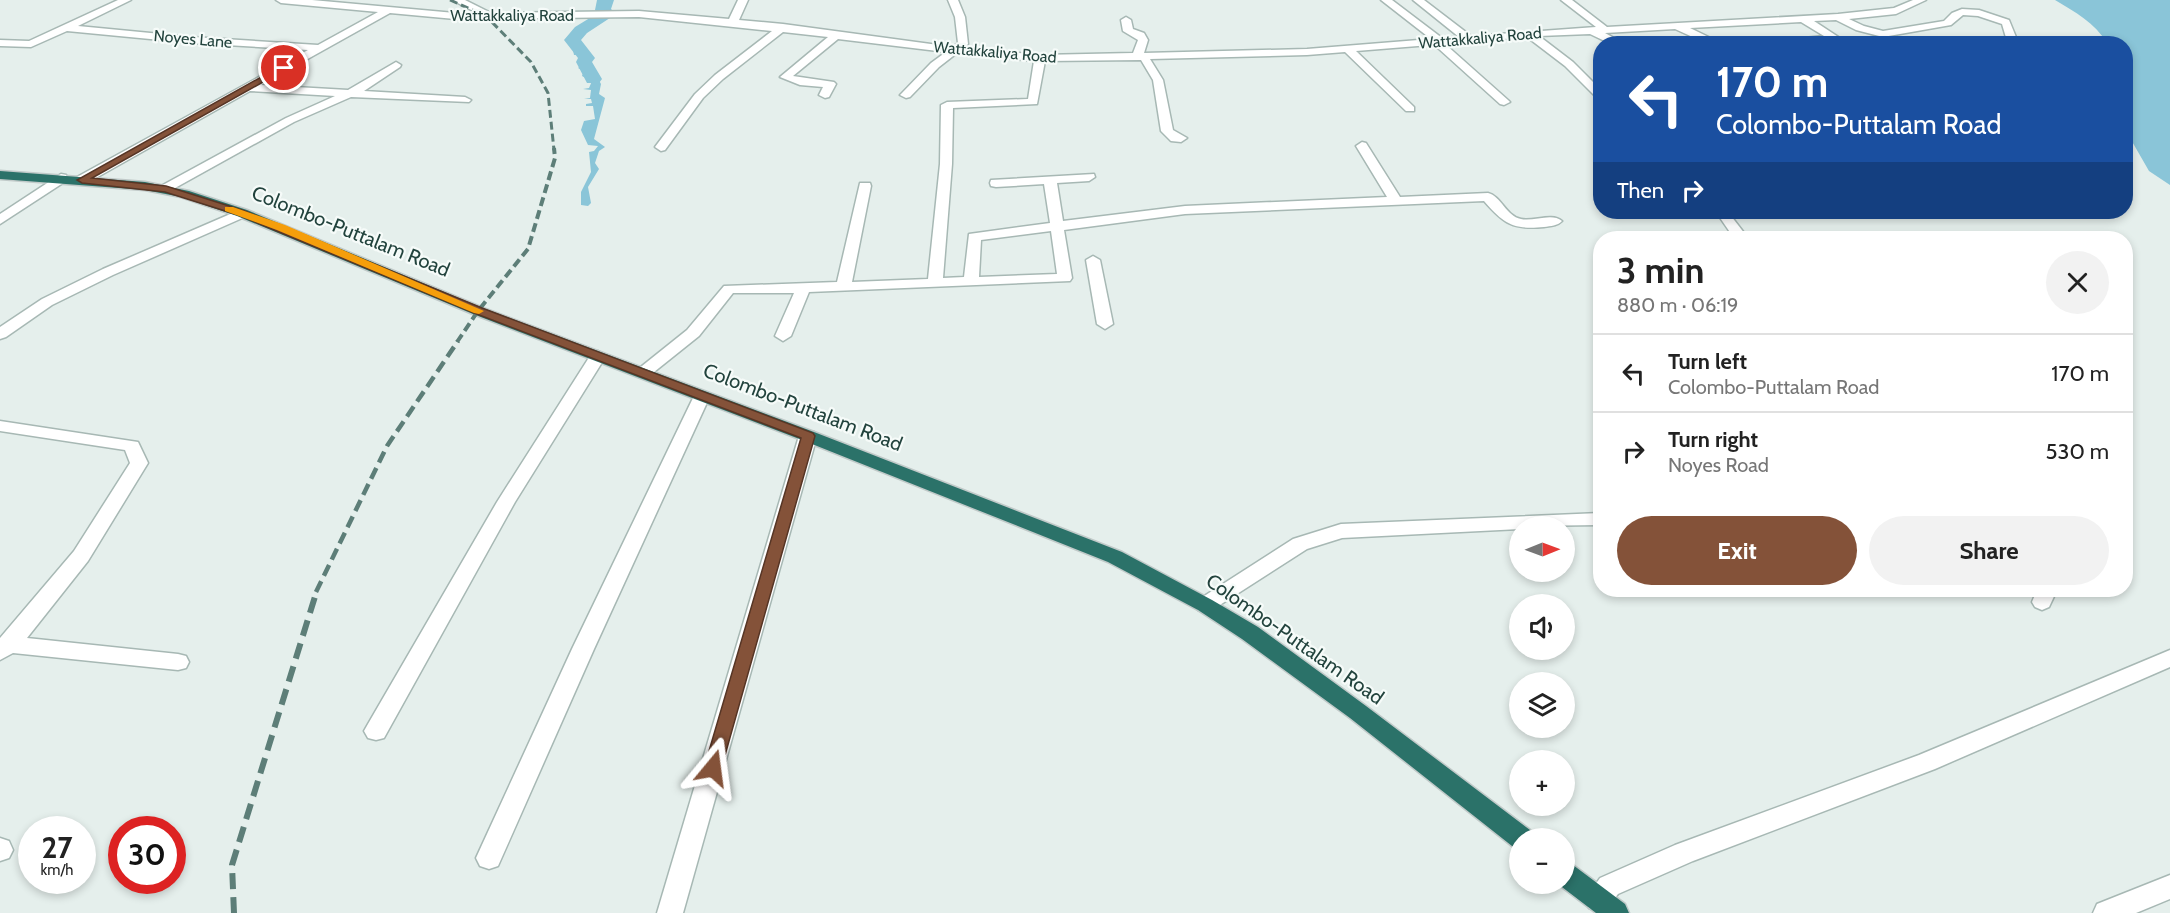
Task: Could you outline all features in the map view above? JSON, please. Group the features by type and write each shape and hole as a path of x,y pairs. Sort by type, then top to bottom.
{"highway":[{"name":"Colombo-Puttalam Road","path":"0,175 61,178 166,189 242,213 478,311 808,436 1115,557 1205,605 1250,633 1358,712 1509,829"},
{"path":"1575,881 1607,906"}],"street":[{"path":"0,43 31,44 126,0"},
{"name":"Wattakkaliya Road","path":"281,0 455,16 650,14 783,27 955,50 1040,58 1142,57 1348,49 1605,29 1838,17 1896,11 1921,0"},
{"path":"457,0 492,16"},
{"path":"733,22 743,0"},
{"path":"906,95 935,65 963,44 960,17 953,0"},
{"path":"1386,0 1504,102"},
{"path":"1418,0 1469,39"},
{"path":"1566,0 1605,29"},
{"path":"650,14 661,2"},
{"path":"1888,2 1908,7"},
{"path":"82,180 387,10"},
{"path":"1838,17 1865,31 1883,34 1947,23 1962,12 2006,21 2011,36"},
{"path":"1803,19 1831,36"},
{"path":"1126,20 1128,31 1140,35 1143,40 1138,54 1158,80 1167,131 1175,138 1180,138"},
{"path":"1675,25 1700,36"},
{"path":"661,147 699,96 719,77 783,27"},
{"name":"Noyes Lane","path":"67,28 192,40 319,48"},
{"path":"1592,30 1604,36"},
{"path":"825,94 830,84 800,82 785,77 838,34"},
{"path":"1529,34 1569,64 1593,88"},
{"path":"1348,49 1410,109"},
{"path":"934,282 946,164 947,105 1033,102 1040,58"},
{"path":"166,189 249,142 347,93 358,90 396,65"},
{"path":"249,88 465,100"},
{"path":"1362,146 1395,200"},
{"path":"996,183 1089,177"},
{"path":"0,220 61,178"},
{"path":"1050,180 1057,226 1105,324"},
{"path":"844,286 865,186"},
{"path":"970,282 974,237 1185,210 1488,197 1507,219 1520,224 1555,221"},
{"path":"0,334 47,302 108,272 242,213"},
{"path":"1081,277 1093,260"},
{"path":"643,373 693,333 729,288 803,288 1081,277"},
{"path":"783,336 803,288"},
{"path":"376,731 506,502 598,356"},
{"path":"489,858 583,649 702,396"},
{"path":"0,426 132,446 139,463 81,556 16,637 4,648"},
{"path":"670,913 808,436"},
{"path":"1205,605 1300,544 1341,531 1593,519"},
{"path":"4,648 178,662"},
{"path":"1607,906 1609,886 1684,853 1927,762 2170,658"},
{"path":"2106,913 2170,887"}],"water":[{"path":"610,0 607,3 611,5 607,11 614,12 587,29 578,38 592,57 590,64 601,84 599,94 605,98 594,139 605,147 599,151 595,163 599,169 588,187 591,203 588,206 581,205 581,192 591,172 589,152 594,151 598,146 588,145 581,130 584,121 595,119 593,106 586,106 592,103 591,99 584,99 590,98 591,90 583,89 589,88 592,81 582,76 584,71 578,68 582,65 577,63 579,60 585,59 584,54 574,55 573,50 582,44 568,40 606,14 601,11 600,3"},
{"path":"2055,0 2170,0 2170,185 2149,171 2133,143 2133,36 2102,36 2077,14"}],"waterway":[{"path":"593,79 584,62 587,58 572,40 581,30 608,14 603,10 603,2 606,0"}],"railway":[{"path":"450,0 486,16 531,62 548,93 554,150"},
{"path":"457,342 478,311 528,249 555,158 554,148"},
{"path":"316,592 387,446 458,341"},
{"path":"234,913 232,865 317,590"}],"slow traffic":[{"path":"229,209 281,227 479,311"}],"route":[{"path":"284,68 82,180 166,189 242,213 281,227 478,311 808,436 713,768"}]}
